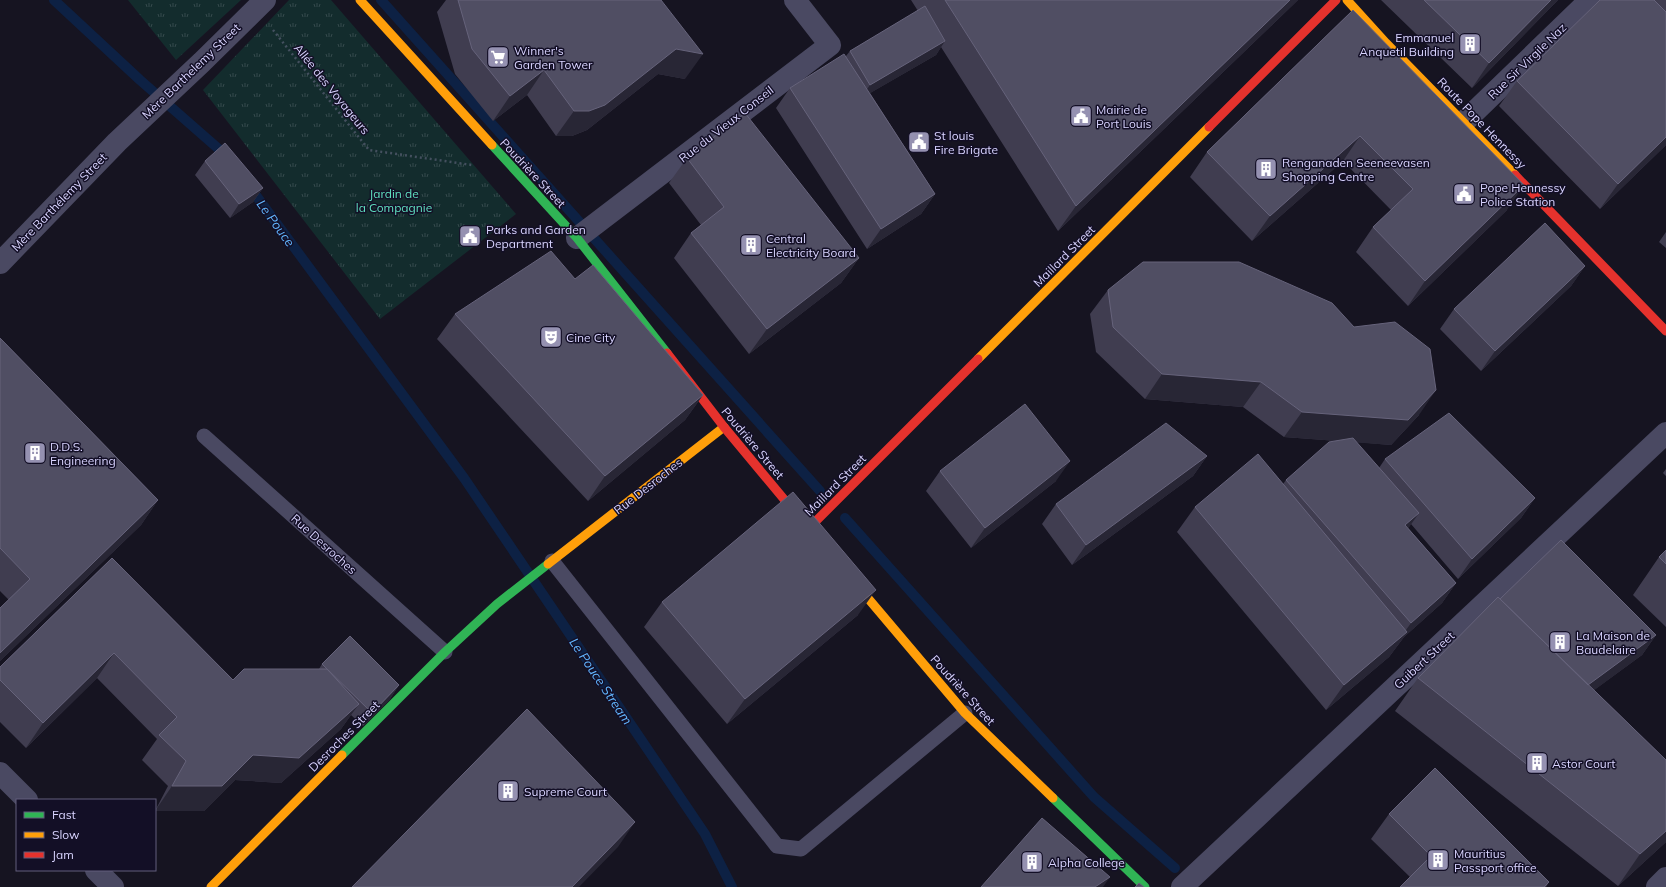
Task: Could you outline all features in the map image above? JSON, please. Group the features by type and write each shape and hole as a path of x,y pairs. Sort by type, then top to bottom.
{"street":[{"name":"Poudrière Street","path":"360,0 515,171 579,238 724,427 811,531"},
{"name":"Rue du Vieux Conseil","path":"579,238 830,45 795,0"},
{"name":"Maillard Street","path":"811,531 1336,0"},
{"name":"Route Pope Hennessy","path":"1347,0 1386,44 1464,122 1666,331"},
{"name":"Rue Sir Virgile Naz","path":"1464,122 1590,0"},
{"name":"Mère Barthelemy Street","path":"118,142 260,4"},
{"name":"Mère Barthélemy Street","path":"0,263 118,142"},
{"name":"Rue Desroches","path":"497,604 724,427"},
{"name":"Guibert Street","path":"1182,887 1666,433"},
{"name":"Poudrière Street","path":"844,570 965,713 1145,887"},
{"name":"Desroches Street","path":"211,887 445,652 497,604"},
{"path":"0,773 26,799"},
{"path":"97,871 113,887"},
{"path":"1657,887 1666,878"}],"lane":[{"name":"Rue Desroches","path":"204,436 445,652"},
{"path":"552,561 777,846 801,849 965,713"}],"path":[{"name":"Allée des Voyageurs","path":"260,4 369,150 515,171"}],"green space":[{"path":"128,0 241,0 176,60"},
{"name":"Jardin de la Compagnie","path":"289,0 331,0 516,214 380,319 203,90"}],"building":[{"path":"458,0 661,0 703,54 676,49 605,105 589,111 574,111 544,70 510,96 472,49"},
{"name":"Mairie de Port Louis","path":"945,0 1290,0 1076,206"},
{"path":"1424,0 1551,0 1489,63"},
{"path":"1600,0 1654,0 1666,12 1666,137 1618,184 1517,81"},
{"path":"925,6 945,41 870,85 850,51"},
{"name":"Renganaden Seeneevasen Shopping Centre","path":"1353,10 1524,185 1425,281 1373,227 1413,189 1360,136 1270,216 1207,152"},
{"path":"844,54 935,194 881,229 790,88"},
{"name":"Central Electricity Board","path":"745,113 859,258 767,329 691,233 724,207 687,158"},
{"path":"225,143 263,188 239,204 205,161"},
{"path":"1545,223 1585,266 1495,351 1454,309"},
{"path":"551,251 575,279 593,265 703,395 605,476 455,314"},
{"path":"1143,262 1239,262 1332,303 1354,327 1395,322 1430,349 1436,390 1408,420 1302,412 1261,382 1162,374 1113,327 1108,290"},
{"name":"D.D.S. Engineering","path":"0,338 158,500 0,653 0,608 30,579 0,548"},
{"path":"1025,404 1070,461 985,528 940,471"},
{"path":"1449,413 1535,498 1472,559 1385,459"},
{"path":"1166,423 1207,456 1086,545 1056,504"},
{"path":"1353,438 1419,513 1405,525 1456,583 1411,623 1286,480 1329,442"},
{"path":"1258,454 1407,632 1344,685 1195,507"},
{"path":"793,492 876,590 745,699 662,602"},
{"name":"La Maison de Baudelaire","path":"1561,540 1656,635 1588,685 1500,599"},
{"path":"1666,550 1666,564 1659,557"},
{"path":"112,558 233,680 244,669 327,669 359,704 299,758 253,755 222,786 172,786 186,761 159,735 177,717 114,653 43,723 0,680 0,667"},
{"path":"1498,597 1666,760 1666,831 1640,854 1418,678"},
{"path":"350,636 399,685 372,713 322,664"},
{"name":"Supreme Court","path":"527,709 635,822 572,887 352,887"},
{"path":"1435,768 1549,882 1544,887 1400,887 1431,856 1389,814"},
{"path":"1042,818 1110,877 1095,887 981,887"},
{"path":"1139,883 1144,887 1135,887"}],"waterway":[{"name":"Le Pouce","path":"54,0 140,80 229,158"},
{"path":"381,0 820,491"},
{"name":"Le Pouce Stream","path":"249,186 464,478 705,834 732,887"},
{"path":"845,518 1094,797 1175,868"}],"traffic: fast":[{"path":"492,145 577,238 667,353"},
{"path":"342,755 445,652 497,604 548,564"},
{"path":"1053,798 1145,887"}],"traffic: slow":[{"path":"360,0 492,145"},
{"path":"1347,0 1386,43 1515,175"},
{"path":"978,359 1209,127"},
{"path":"548,564 724,427"},
{"path":"850,577 965,713 1053,798"},
{"path":"211,887 342,755"}],"traffic: jam":[{"path":"1209,127 1336,0"},
{"path":"1515,175 1666,331"},
{"path":"667,353 724,427 803,522"},
{"path":"809,528 978,359"}],"place":[{"name":"Emmanuel Anquetil Building","path":"1470,44"},
{"name":"Winner's Garden Tower","path":"498,57"},
{"name":"Mairie de Port Louis","path":"1081,116"},
{"name":"St louis Fire Brigate","path":"919,142"},
{"name":"Renganaden Seeneevasen Shopping Centre","path":"1266,169"},
{"name":"Pope Hennessy Police Station","path":"1464,194"},
{"name":"Parks and Garden Department","path":"470,236"},
{"name":"Central Electricity Board","path":"751,245"},
{"name":"Cine City","path":"551,337"},
{"name":"D.D.S. Engineering","path":"35,453"},
{"name":"La Maison de Baudelaire","path":"1560,642"},
{"name":"Astor Court","path":"1537,763"},
{"name":"Supreme Court","path":"508,791"},
{"name":"Mauritius Passport office","path":"1438,860"},
{"name":"Alpha College","path":"1032,862"}]}
